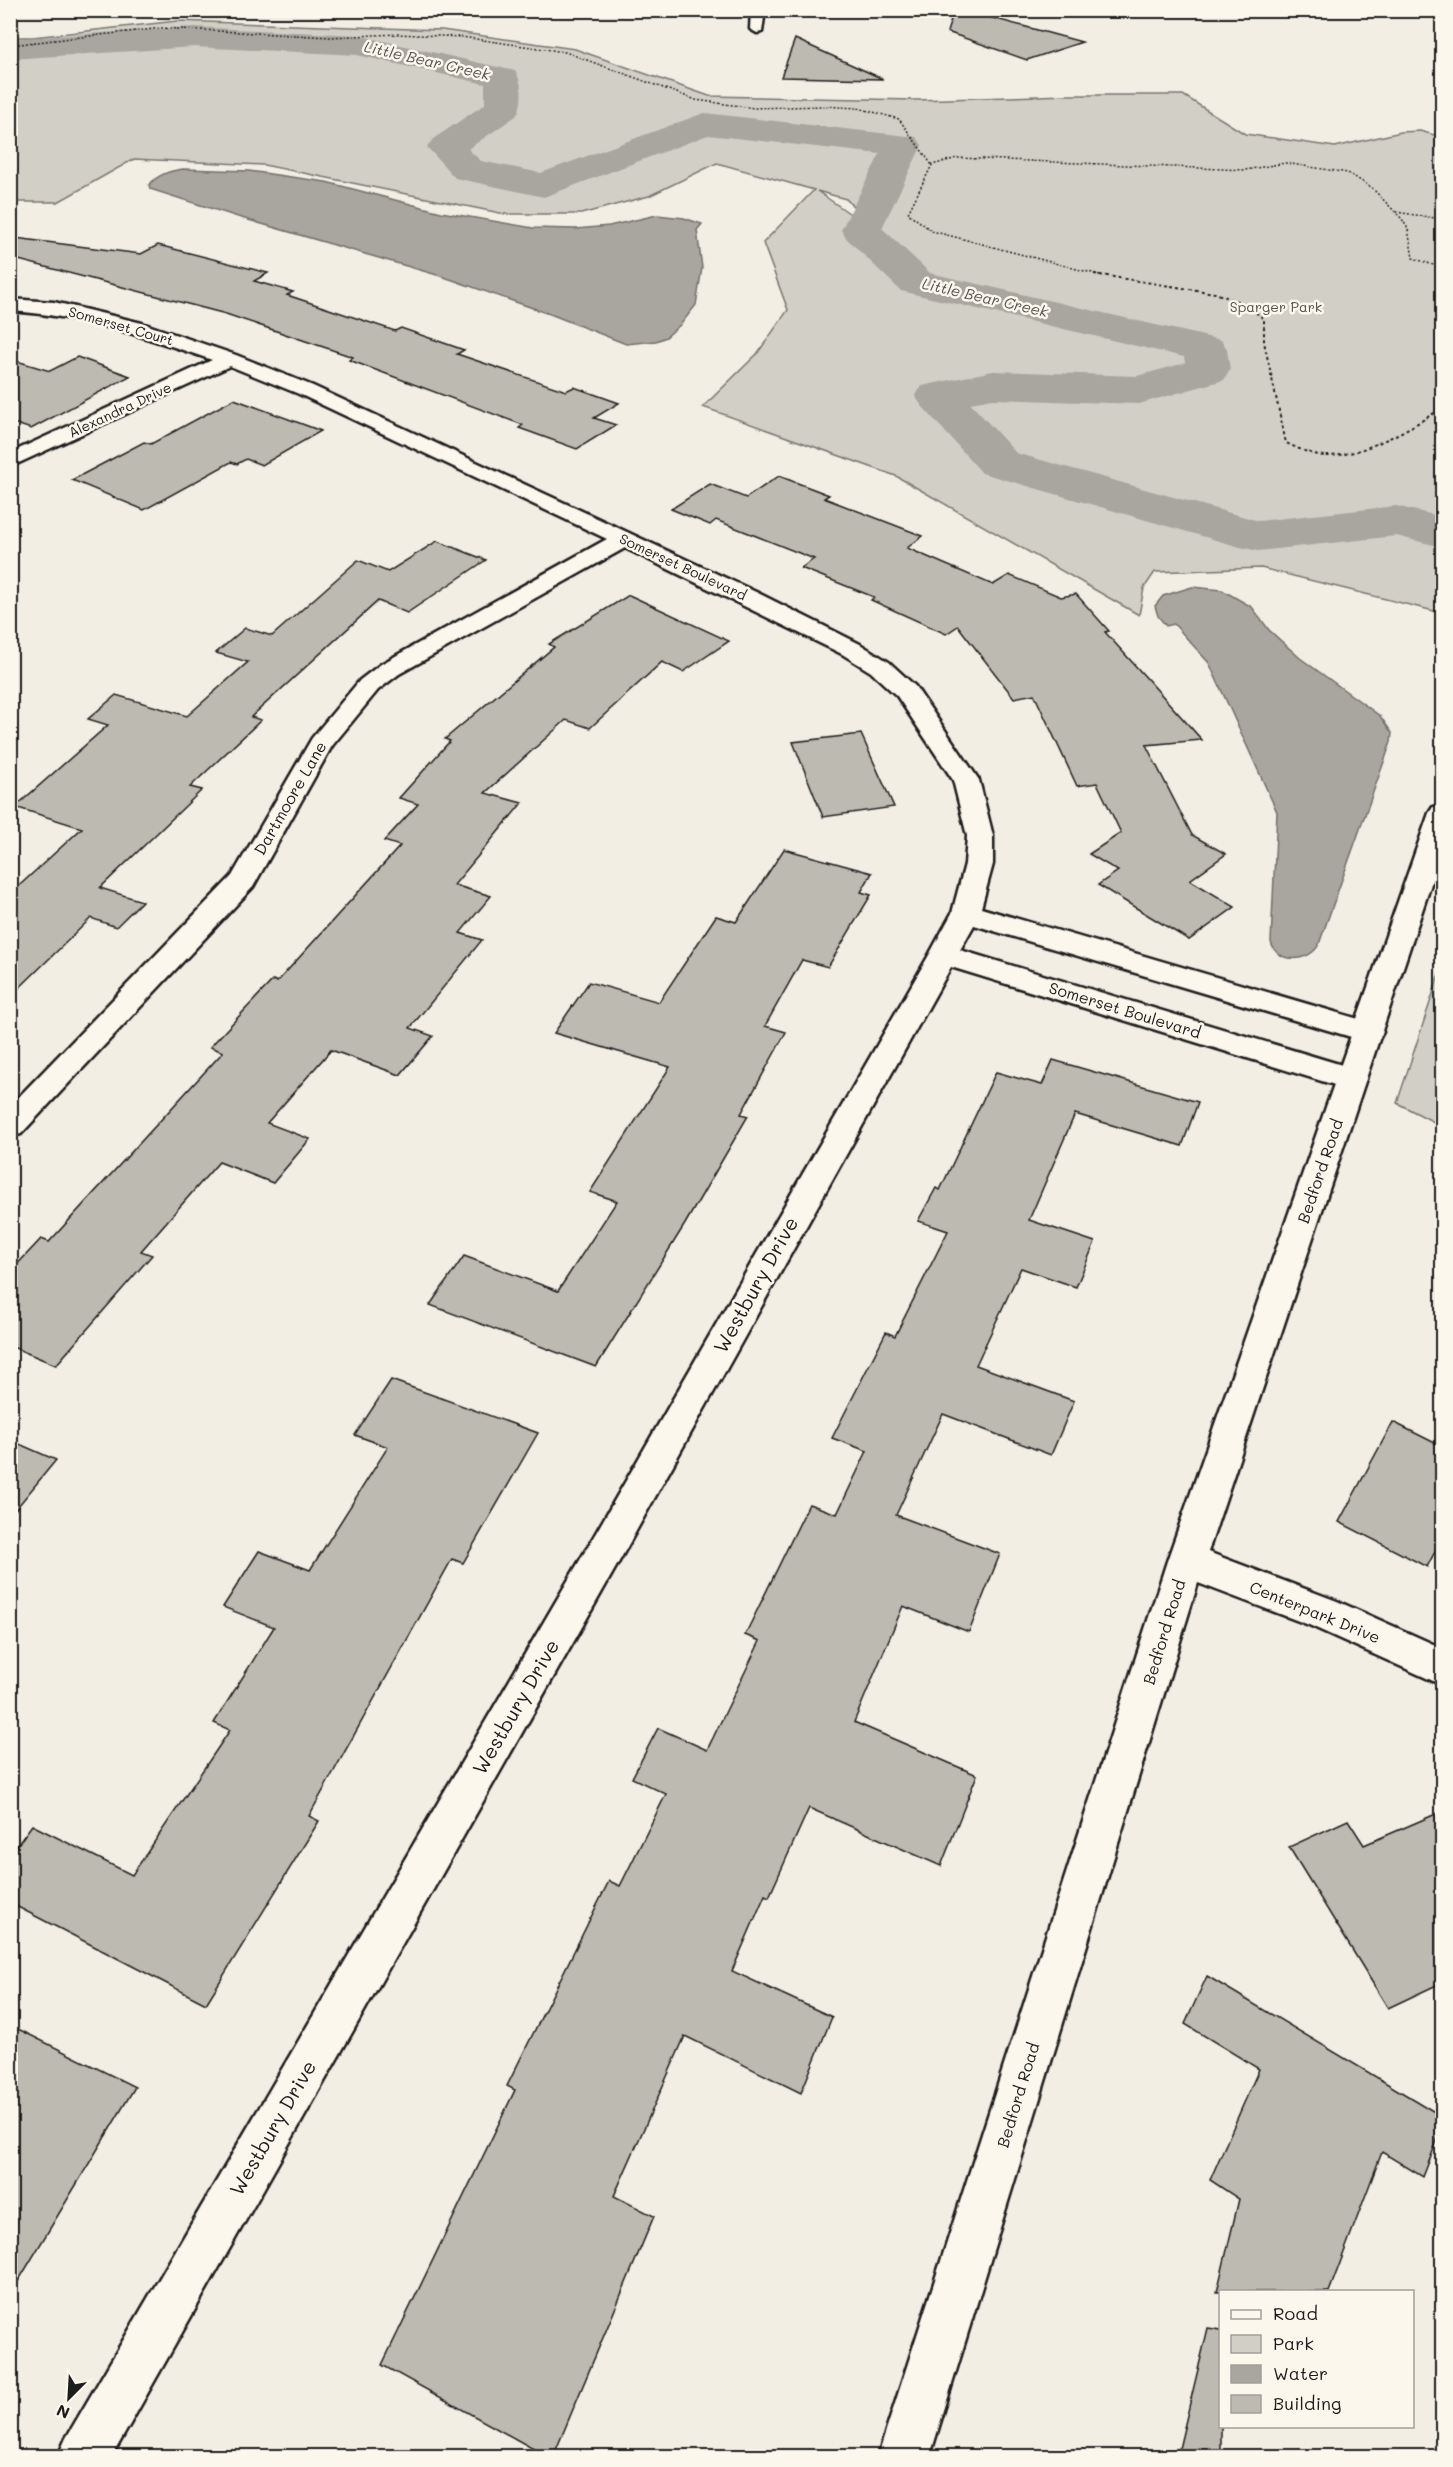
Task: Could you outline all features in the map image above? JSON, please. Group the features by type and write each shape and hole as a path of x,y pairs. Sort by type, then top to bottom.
{"street":[{"path":"757,29 758,10"},
{"name":"Somerset Court","path":"10,305 54,308 88,314 135,327 229,359"},
{"name":"Alexandra Drive","path":"10,462 229,359"},
{"name":"Somerset Boulevard","path":"229,359 306,390 750,598 851,649 880,667 906,691 966,780 980,836 979,864 966,913 943,955 1351,1079"},
{"name":"Dartmoore Lane","path":"10,1126 243,881 321,743 369,685 390,669 624,539"},
{"name":"Bedford Road","path":"904,2457 1186,1561 1443,813"},
{"path":"966,913 1368,1032"},
{"name":"Westbury Drive","path":"84,2457 603,1555 943,955"},
{"name":"Centerpark Drive","path":"1186,1561 1323,1613 1443,1667"}],"path":[{"path":"10,45 162,28 330,37 398,34 462,37 566,52 696,100 753,108 821,106 858,108 899,119 932,165"},
{"path":"1443,268 1429,266 1413,258 1408,229 1395,211 1371,187 1348,173 1285,163 1245,170 957,158 932,165 908,213 932,231 1100,275 1215,293 1245,304 1264,320 1264,342 1287,443 1307,453 1330,456 1352,452 1429,418 1443,408"},
{"path":"1395,211 1443,219"}],"green space":[{"name":"Sparger Park","path":"177,21 442,30 575,49 709,96 917,100 1067,95 1183,95 1245,134 1335,147 1401,132 1420,131 1442,137 1442,613 1261,568 1155,572 1144,588 1139,615 896,476 703,407 757,354 788,310 763,243 814,190 717,163 649,196 581,214 505,214 264,165 134,159 58,202 11,202 11,37 33,37","holes":["817,191 846,199 884,237"]},
{"path":"1442,966 1442,1126 1397,1103"}],"water":[{"path":"183,169 249,171 326,182 441,212 533,228 576,229 609,226 657,215 684,218 702,224 697,230 702,268 696,305 681,324 666,337 656,341 626,344 550,314 444,277 150,189 149,185 160,176"},
{"path":"1192,587 1222,590 1252,607 1269,630 1300,658 1380,716 1392,733 1391,742 1319,944 1315,950 1301,958 1279,954 1271,942 1277,812 1209,663 1174,624 1166,626 1158,616 1155,606 1163,596"}],"building":[{"path":"954,10 963,10 1082,42 1027,60 947,32"},
{"path":"795,39 883,79 781,77"},
{"path":"15,238 141,254 158,245 268,273 254,281 293,292 287,295 395,331 401,328 464,350 457,354 566,391 574,387 619,403 594,418 616,425 577,449 519,428 523,425 349,360 353,357 226,314 11,258"},
{"path":"77,357 130,376 31,429 10,422 10,359 50,371"},
{"path":"234,399 321,431 262,465 246,459 237,464 231,462 144,510 72,480 144,442 151,444"},
{"path":"779,476 829,495 824,498 923,536 907,548 993,585 1009,575 1061,597 1076,594 1109,631 1105,632 1202,740 1146,745 1192,835 1226,854 1190,880 1235,907 1189,940 1098,885 1118,871 1089,854 1121,833 1097,783 1077,786 1034,694 1014,698 958,626 946,634 871,600 874,597 801,568 814,559 716,520 710,525 671,509 710,484 746,498"},
{"path":"437,541 486,560 407,613 378,601 251,717 261,720 190,787 202,790 100,888 142,901 116,927 91,918 10,997 10,894 82,828 15,807 108,725 88,719 116,695 187,716 248,662 216,653 245,628 272,636 358,560 388,572"},
{"path":"629,595 729,641 683,672 662,662 590,728 566,720 485,793 522,803 454,885 491,896 460,933 482,940 410,1028 433,1036 400,1075 331,1050 267,1123 310,1139 273,1183 219,1162 141,1251 152,1255 56,1365 10,1346 10,1272 41,1239 49,1242 223,1052 210,1047 273,980 277,982 400,846 384,841 418,804 399,798 450,741 445,739 554,647 549,644"},
{"path":"861,734 894,807 823,817 793,742"},
{"path":"784,849 872,873 861,892 871,895 828,967 802,960 765,1026 786,1032 741,1114 748,1116 685,1224 596,1367 430,1305 464,1256 558,1291 617,1201 590,1192 670,1067 554,1033 589,982 659,1002 716,916 736,922"},
{"path":"1053,1060 1198,1102 1182,1146 1075,1114 1029,1220 1095,1242 1076,1287 1021,1268 976,1365 1074,1401 1051,1455 943,1414 896,1515 1000,1554 969,1632 903,1606 854,1722 977,1775 941,1866 809,1808 769,1897 765,1895 732,1971 832,2017 801,2093 685,2036 614,2196 654,2216 553,2457 548,2457 382,2365 515,2090 507,2086 609,1881 620,1886 666,1794 632,1778 658,1728 707,1750 760,1641 745,1635 809,1504 837,1514 867,1451 832,1438 886,1332 895,1336 948,1231 918,1221 936,1188 940,1190 996,1072 1042,1085"},
{"path":"391,1380 538,1433 463,1563 452,1559 309,1816 319,1821 206,2004 10,1903 10,1855 32,1825 132,1875 230,1730 214,1723 274,1627 223,1607 259,1551 310,1570 388,1447 355,1435"},
{"path":"1393,1422 1443,1447 1443,1536 1427,1567 1339,1522"},
{"path":"10,1440 56,1460 10,1516"},
{"path":"1443,1811 1443,1982 1388,2008 1289,1847 1348,1820 1364,1845"},
{"path":"1207,1976 1443,2117 1443,2125 1423,2177 1382,2152 1330,2290 1219,2290 1217,2292 1239,2199 1210,2180 1259,2069 1185,2024"},
{"path":"10,2025 135,2087 10,2295"},
{"path":"1208,2328 1219,2330 1221,2457 1177,2457"}],"waterway":[{"name":"Little Bear Creek","path":"10,49 194,37 357,45 503,78 503,108 446,147 468,170 544,185 704,124 903,145 861,230 916,282 1205,349 1208,370 1139,390 993,385 938,396 999,463 1258,536 1396,521 1442,532"}]}
